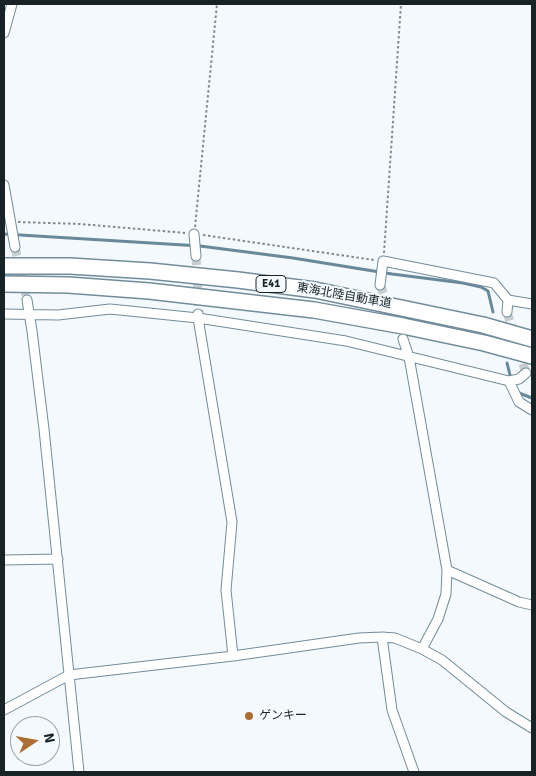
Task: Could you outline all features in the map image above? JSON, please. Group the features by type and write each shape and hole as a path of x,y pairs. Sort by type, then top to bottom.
{"highway":[{"name":"東海北陸自動車道","path":"4,266 79,267 150,271 315,290 483,324 532,337"},
{"name":"東海北陸自動車道","path":"4,284 68,286 178,294 314,310 403,332 484,343 532,356"},
{"path":"403,332 441,338 529,367"}],"street":[{"path":"4,34 12,4"},
{"path":"4,185 8,223 15,245"},
{"path":"195,236 196,254"},
{"path":"380,282 383,264 494,283 508,300 532,304"},
{"path":"27,300 58,559 79,772"},
{"path":"506,312 508,300"},
{"path":"4,314 58,315 110,309 198,315 346,341 512,380 529,367"},
{"path":"198,315 232,522 226,590 233,656"},
{"path":"403,332 447,570 446,594 438,619 422,649"},
{"path":"512,380 519,402 532,410"},
{"path":"4,560 58,559"},
{"path":"447,570 519,602 532,605"},
{"path":"382,637 392,710 414,772"},
{"path":"4,710 69,675 233,656 359,638 382,637 395,638 442,660 506,712 532,728"}],"path":[{"path":"195,236 217,4"},
{"path":"8,223 80,224 195,236 383,264 401,4"}],"waterway":[{"path":"4,234 200,246 463,283 481,287 488,291 493,312"},
{"path":"507,363 511,379"},
{"path":"519,393 532,398"}],"tunnel":[{"path":"15,247 27,300"},
{"path":"196,256 199,312"},
{"path":"380,285 403,339"},
{"path":"507,312 526,373"}],"place":[{"name":"ゲンキー","path":"249,716"}]}
